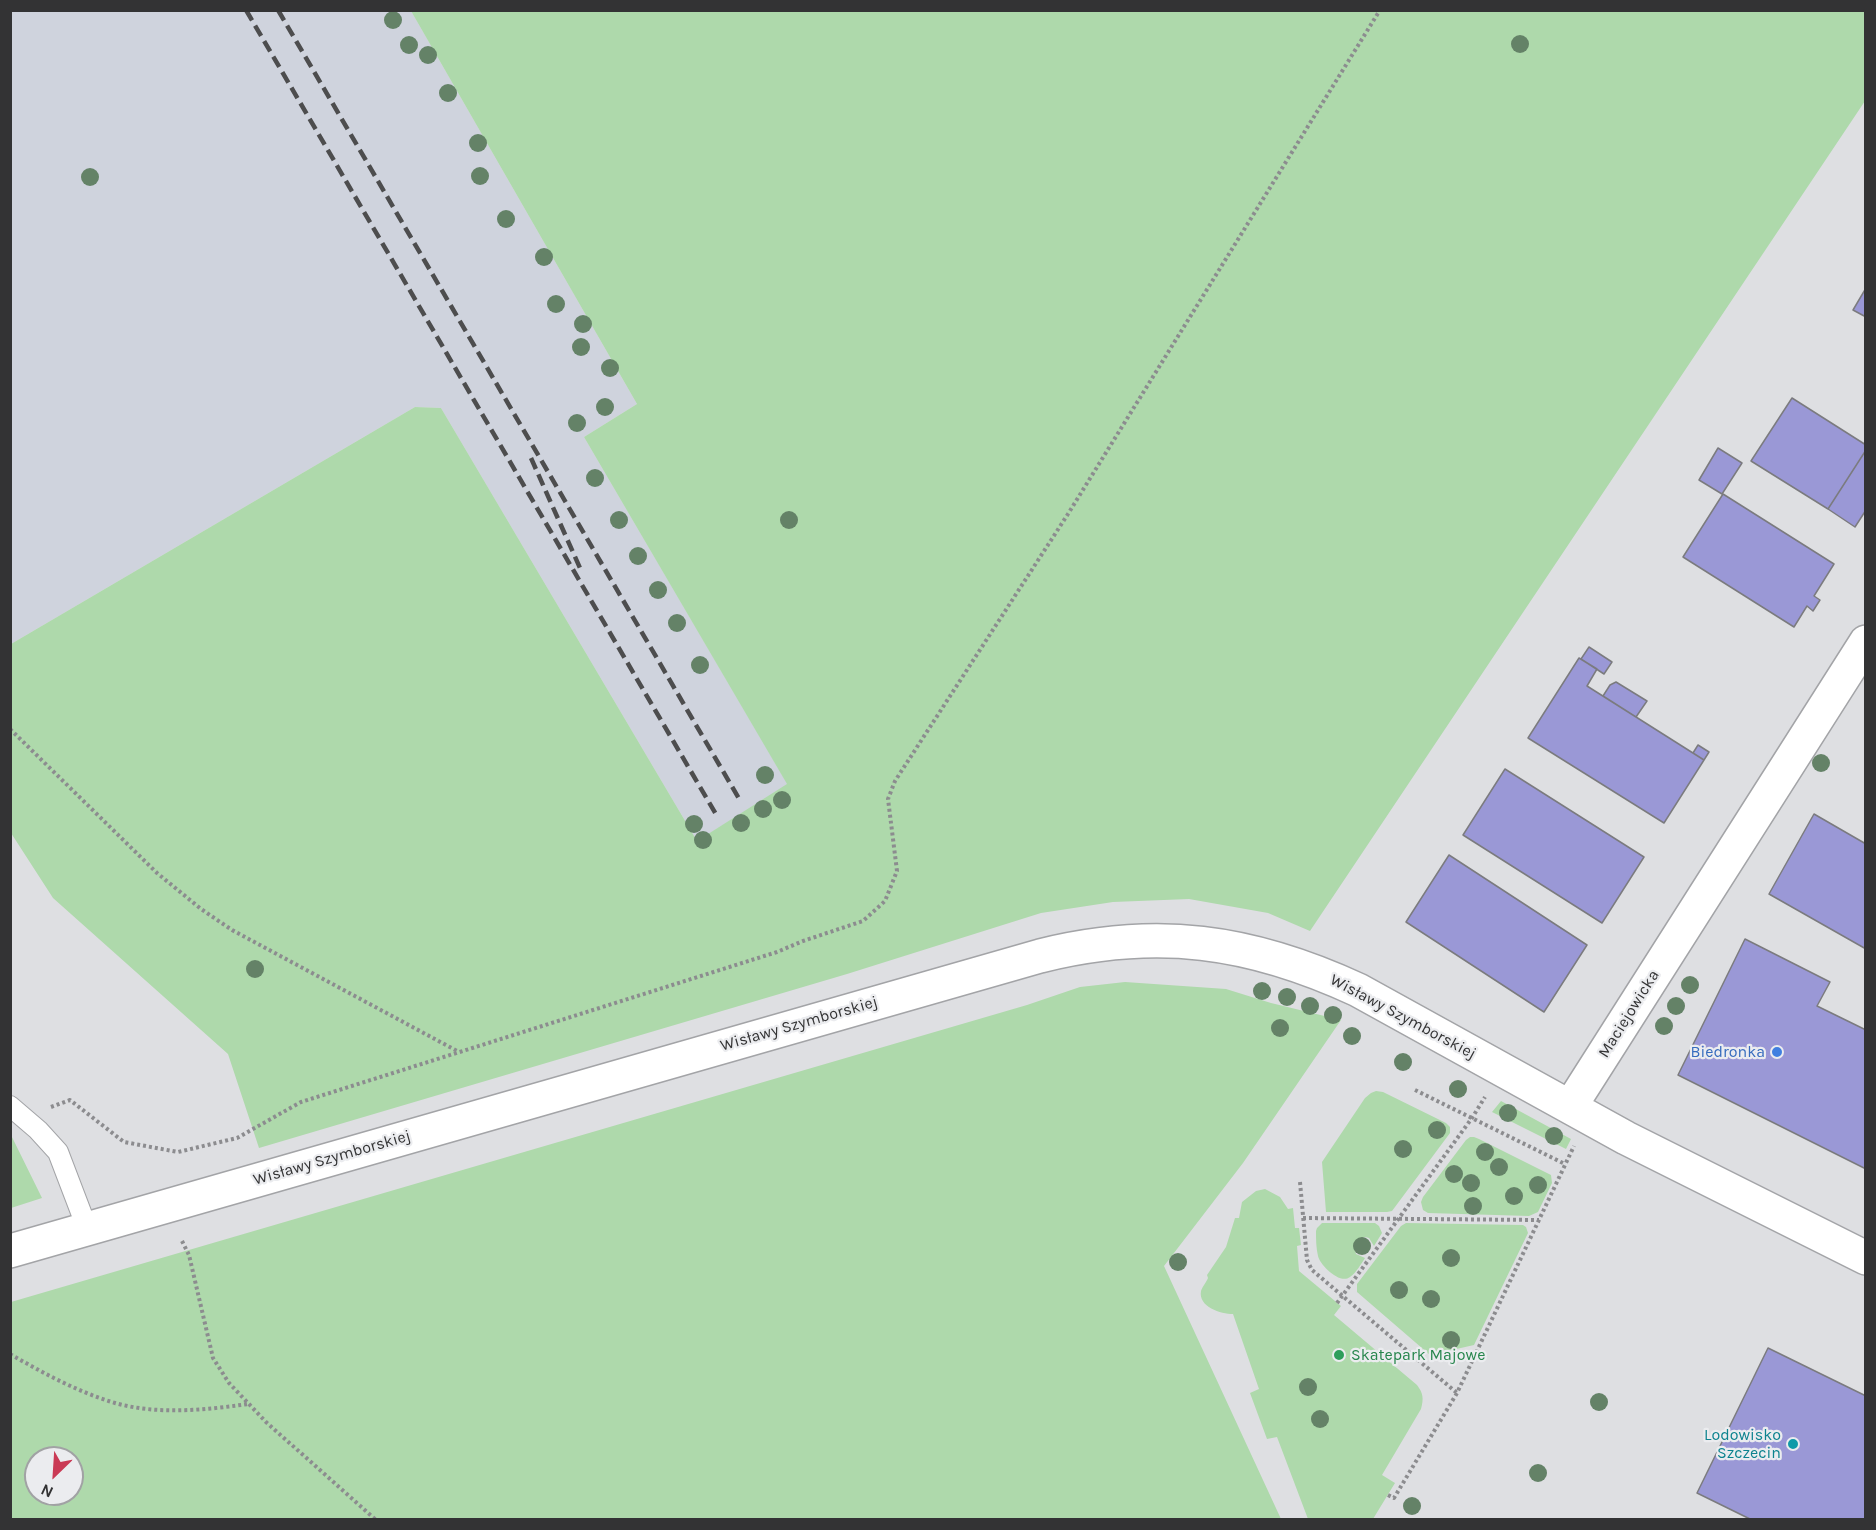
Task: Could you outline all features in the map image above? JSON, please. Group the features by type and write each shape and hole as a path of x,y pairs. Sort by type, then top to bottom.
{"street":[{"name":"Maciejowicka","path":"1570,1107 1866,642"},
{"name":"Wisławy Szymborskiej","path":"10,1251 1040,956 1082,946 1125,941 1183,940 1223,945 1280,958 1319,972 1358,990 1570,1107"},
{"path":"1570,1107 1626,1138 1866,1258"}],"lane":[{"path":"18,1112 58,1152 87,1228"}],"path":[{"path":"18,1112 70,1100 124,1142 178,1152 237,1138 301,1102 777,952 802,941 863,921 885,901 897,871 888,799 895,781 1068,514 1380,10"},
{"path":"10,729 157,873 201,909 232,930 459,1052"},
{"path":"1415,1090 1565,1164"},
{"path":"1336,1303 1462,1131"},
{"path":"1388,1495 1394,1498 1457,1393 1559,1178"},
{"path":"1300,1182 1309,1266 1457,1393"},
{"path":"1303,1218 1540,1220"},
{"path":"182,1241 189,1255 213,1358 229,1383 266,1422 376,1520"},
{"path":"10,1354 69,1385 115,1403 137,1407 191,1410 249,1404"}],"shaded area":[{"path":"10,11 411,11 637,404 584,437 788,785 697,841 441,408 415,407 11,644"}],"green space":[{"path":"411,11 1865,11 1865,101 1310,931 1268,913 1189,899 1113,902 1041,913 847,974 259,1148 228,1054 53,898 11,833 11,644 415,407 441,408 697,841 787,784 584,437 637,404"},
{"path":"1125,982 1226,989 1271,1003 1341,1020 1243,1163 1164,1266 1281,1519 11,1519 11,1302 1027,1005 1080,987"},
{"path":"1376,1091 1383,1092 1446,1123 1450,1127 1450,1133 1392,1211 1326,1212 1322,1162 1365,1098"},
{"path":"1501,1101 1571,1139 1566,1149 1492,1112"},
{"path":"10,1133 42,1198 11,1208 10,1208"},
{"path":"1470,1137 1479,1139 1551,1175 1552,1183 1538,1212 1529,1216 1428,1213 1423,1210 1421,1202 1423,1197"},
{"name":"Skatepark Majowe","path":"1265,1189 1280,1197 1288,1209 1293,1208 1295,1228 1299,1228 1301,1245 1297,1246 1299,1271 1341,1306 1334,1315 1417,1385 1422,1393 1421,1409 1382,1475 1395,1483 1373,1519 1308,1519 1277,1437 1267,1439 1250,1393 1259,1389 1233,1314 1211,1308 1201,1297 1207,1275 1226,1247 1235,1218 1239,1218 1242,1202 1256,1191"},
{"path":"1322,1223 1375,1223 1382,1233 1374,1246 1369,1238 1365,1237 1356,1241 1354,1247 1356,1254 1365,1258 1346,1279 1326,1269 1318,1256 1316,1231"},
{"path":"1406,1223 1523,1225 1526,1227 1528,1233 1474,1345 1430,1355 1357,1292 1357,1284 1401,1226"}],"building":[{"path":"1866,288 1866,317 1853,310"},
{"path":"1792,398 1866,445 1866,450 1828,509 1751,461"},
{"path":"1718,448 1742,463 1722,494 1699,480"},
{"path":"1866,450 1866,510 1855,527 1828,509"},
{"path":"1723,494 1834,564 1814,596 1820,600 1813,611 1807,606 1794,627 1683,557"},
{"path":"1589,647 1612,662 1604,674 1581,659"},
{"path":"1579,658 1597,669 1587,686 1704,760 1664,823 1528,738"},
{"path":"1616,682 1647,701 1636,717 1603,696 1610,685"},
{"path":"1698,745 1709,752 1704,760 1693,753"},
{"path":"1505,769 1644,857 1602,923 1463,835"},
{"path":"1814,814 1866,844 1866,949 1769,894"},
{"path":"1449,855 1587,945 1544,1012 1406,922"},
{"name":"Biedronka","path":"1745,939 1830,982 1817,1006 1866,1030 1866,1169 1678,1075"},
{"name":"Lodowisko Szczecin","path":"1768,1348 1866,1396 1866,1520 1752,1520 1697,1493"}],"railway":[{"path":"246,10 717,816"},
{"path":"278,10 741,802"},
{"path":"531,458 580,568"}],"place":[{"name":"Biedronka","path":"1777,1052"},
{"name":"Skatepark Majowe","path":"1339,1355"},
{"name":"Lodowisko Szczecin","path":"1793,1444"}]}
